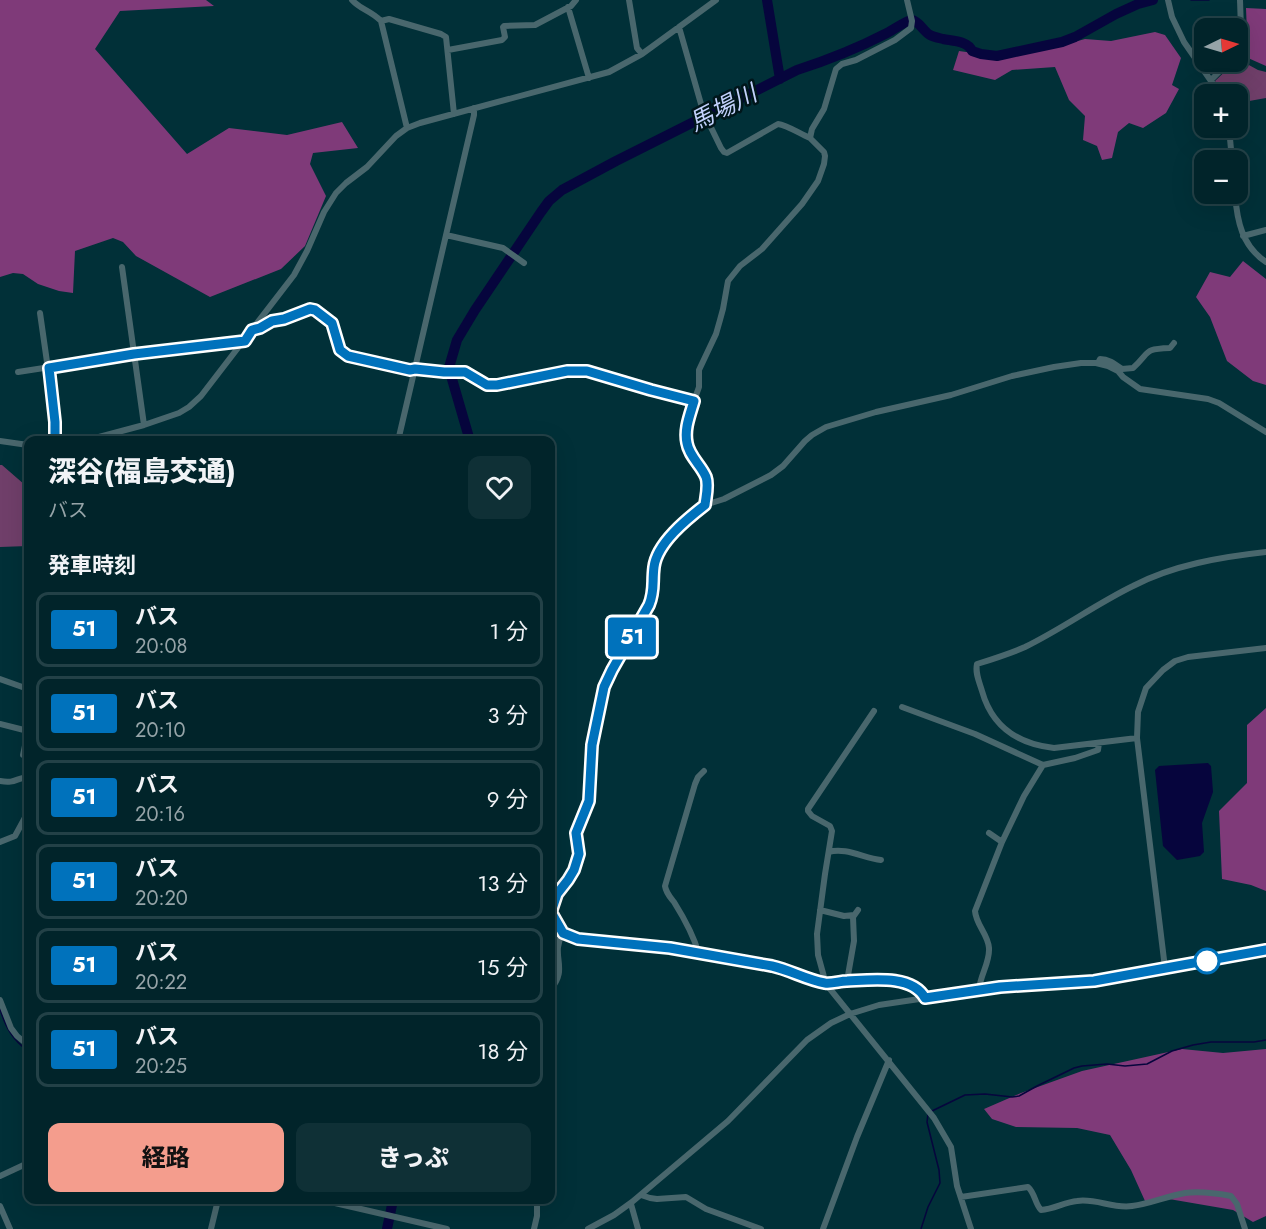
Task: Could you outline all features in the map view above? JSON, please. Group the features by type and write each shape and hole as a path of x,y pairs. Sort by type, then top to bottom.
{"street":[{"path":"352,0 381,21 407,128"},
{"path":"448,50 502,40 505,37 504,26 535,25 574,4 576,0"},
{"path":"629,0 637,48 642,54"},
{"path":"102,436 179,413 201,396 294,275 324,212 336,193 407,128 609,72 642,54 716,0"},
{"path":"810,138 812,129 824,109 836,69 842,64 856,60 895,40 911,28 908,0"},
{"path":"1167,0 1184,42 1214,84"},
{"path":"1240,0 1241,18"},
{"path":"568,7 589,78"},
{"path":"381,21 389,19 443,34 447,38 454,114"},
{"path":"679,27 703,111 721,148 727,153 778,124 810,138 825,156 818,181 802,204 762,249 740,266 728,281 716,334 700,365 699,387 687,428 687,447 706,477 705,505"},
{"path":"1211,80 1219,72"},
{"path":"399,436 474,108"},
{"path":"1236,204 1238,222 1243,237 1258,256 1266,262"},
{"path":"1243,237 1266,230"},
{"path":"446,236 502,248 524,263"},
{"path":"122,267 144,424"},
{"path":"252,330 310,309 315,310 332,323 340,350 344,354 410,370 459,372 469,374 487,385 567,371 587,371 694,401"},
{"path":"40,313 49,368 55,436"},
{"path":"18,372 134,354 245,341"},
{"path":"1098,363 1100,359 1104,359 1122,369 1133,368 1146,352 1170,348 1174,343"},
{"path":"555,900 574,870 579,854 576,833 589,801 592,745 606,681 653,596 654,567 664,544 677,528 705,505 724,499 768,477 783,466 804,441 832,425 897,406 951,395 1028,372 1081,363 1098,363 1108,366 1140,389 1202,397 1219,403 1266,432"},
{"path":"0,441 24,444"},
{"path":"1137,738 1054,748 1022,741 994,718 985,702 976,671 977,663 1024,647 1143,581 1206,562 1266,552"},
{"path":"1165,968 1137,738 1138,712 1146,688 1163,670 1175,662 1188,657 1266,648"},
{"path":"0,679 24,688"},
{"path":"903,707 975,734 1043,765 1098,750 1100,743"},
{"path":"874,711 808,809 812,816 827,824 831,829 817,948 826,984 889,1060 934,1118 947,1139 951,1147 957,1186 971,1229"},
{"path":"0,724 24,730"},
{"path":"23,755 24,750"},
{"path":"978,990 979,981 989,956 989,945 976,920 975,912 1002,842 1024,796 1043,765"},
{"path":"699,954 665,886 695,784 704,771"},
{"path":"0,781 10,782 24,777"},
{"path":"0,842 15,836 24,819"},
{"path":"989,833 1002,842"},
{"path":"829,852 841,850 881,860"},
{"path":"820,910 844,916 856,913 853,925 854,941 846,981"},
{"path":"555,919 563,933 580,940 670,948 736,959 788,969 826,984 883,980 905,983 921,992 925,998"},
{"path":"555,983 560,976 558,944 563,933"},
{"path":"588,1229 631,1204 728,1120 807,1040 831,1023 849,1014 869,1007 1000,987 1094,981 1266,950"},
{"path":"0,1000 13,1031 24,1042"},
{"path":"823,1229 889,1060"},
{"path":"0,1176 24,1165"},
{"path":"961,1197 1028,1187 1041,1210 1048,1210 1076,1200 1092,1200 1130,1207 1184,1193 1210,1192 1231,1196 1237,1204 1245,1229"},
{"path":"641,1195 653,1199 686,1197 706,1209 761,1229"},
{"path":"211,1229 217,1204"},
{"path":"339,1204 447,1229"},
{"path":"534,1229 537,1204"},
{"path":"631,1204 638,1229"},
{"path":"0,1206 10,1229"}],"shaded area":[{"path":"0,0 206,0 214,6 120,11 95,49 187,154 229,128 287,135 342,122 358,148 313,153 310,164 326,196 305,246 281,269 210,297 136,256 123,242 113,238 75,251 73,293 38,284 23,274 13,273 0,277"},
{"path":"1246,8 1266,9 1266,66 1248,58"},
{"path":"1155,32 1165,35 1181,58 1172,85 1179,89 1166,113 1143,128 1129,123 1118,132 1112,158 1102,160 1097,146 1083,140 1085,116 1069,100 1055,67 1012,70 995,80 953,70 959,51 1002,57 1049,49 1085,39 1111,41"},
{"path":"1248,64 1266,72 1266,98 1248,101 1248,84 1217,84 1215,81 1224,72 1248,72"},
{"path":"1243,261 1266,279 1266,385 1253,381 1227,361 1210,317 1196,297 1210,272 1230,277"},
{"path":"0,465 2,465 24,484 24,546 0,547"},
{"path":"1266,708 1266,891 1251,885 1222,879 1219,811 1247,783 1247,725"},
{"path":"1208,763 1211,766 1213,792 1202,823 1204,852 1200,856 1177,860 1163,846 1155,770 1159,766"},
{"path":"1182,1049 1223,1053 1266,1049 1266,1216 1253,1222 1233,1210 1169,1199 1145,1201 1131,1170 1110,1135 1077,1128 1016,1127 992,1119 984,1109 1082,1071"}],"waterway":[{"path":"767,0 780,79"},
{"name":"馬場川","path":"469,436 452,379 450,364 457,340 541,212 549,201 562,190 797,70 854,49 910,20 917,22 932,36 964,43 972,51 981,54 997,56 1062,42 1116,14 1153,0"},
{"path":"1191,0 1209,0"},
{"path":"0,1009 10,1033 24,1047"},
{"path":"932,1111 965,1095 1019,1096 1082,1066 1147,1064 1172,1051 1193,1045 1266,1040"},
{"path":"921,1229 928,1207 940,1183 927,1122 928,1114"},
{"name":"馬場川","path":"387,1229 392,1204"}],"bus line":[{"name":"51","path":"55,436 49,368 134,354 245,341 252,330 310,309 315,310 332,323 340,350 348,356 410,370 465,372 487,385 567,371 587,371 694,401 686,440 687,447 706,477 705,505 677,528 664,544 654,567 653,596 642,620 606,681 592,745 591,789 588,807 576,833 579,854 574,870 561,887 555,900"},
{"name":"51","path":"555,920 563,933 580,940 670,948 736,959 788,969 826,984 883,980 905,983 921,992 925,998 1000,987 1094,981 1266,950"}]}
